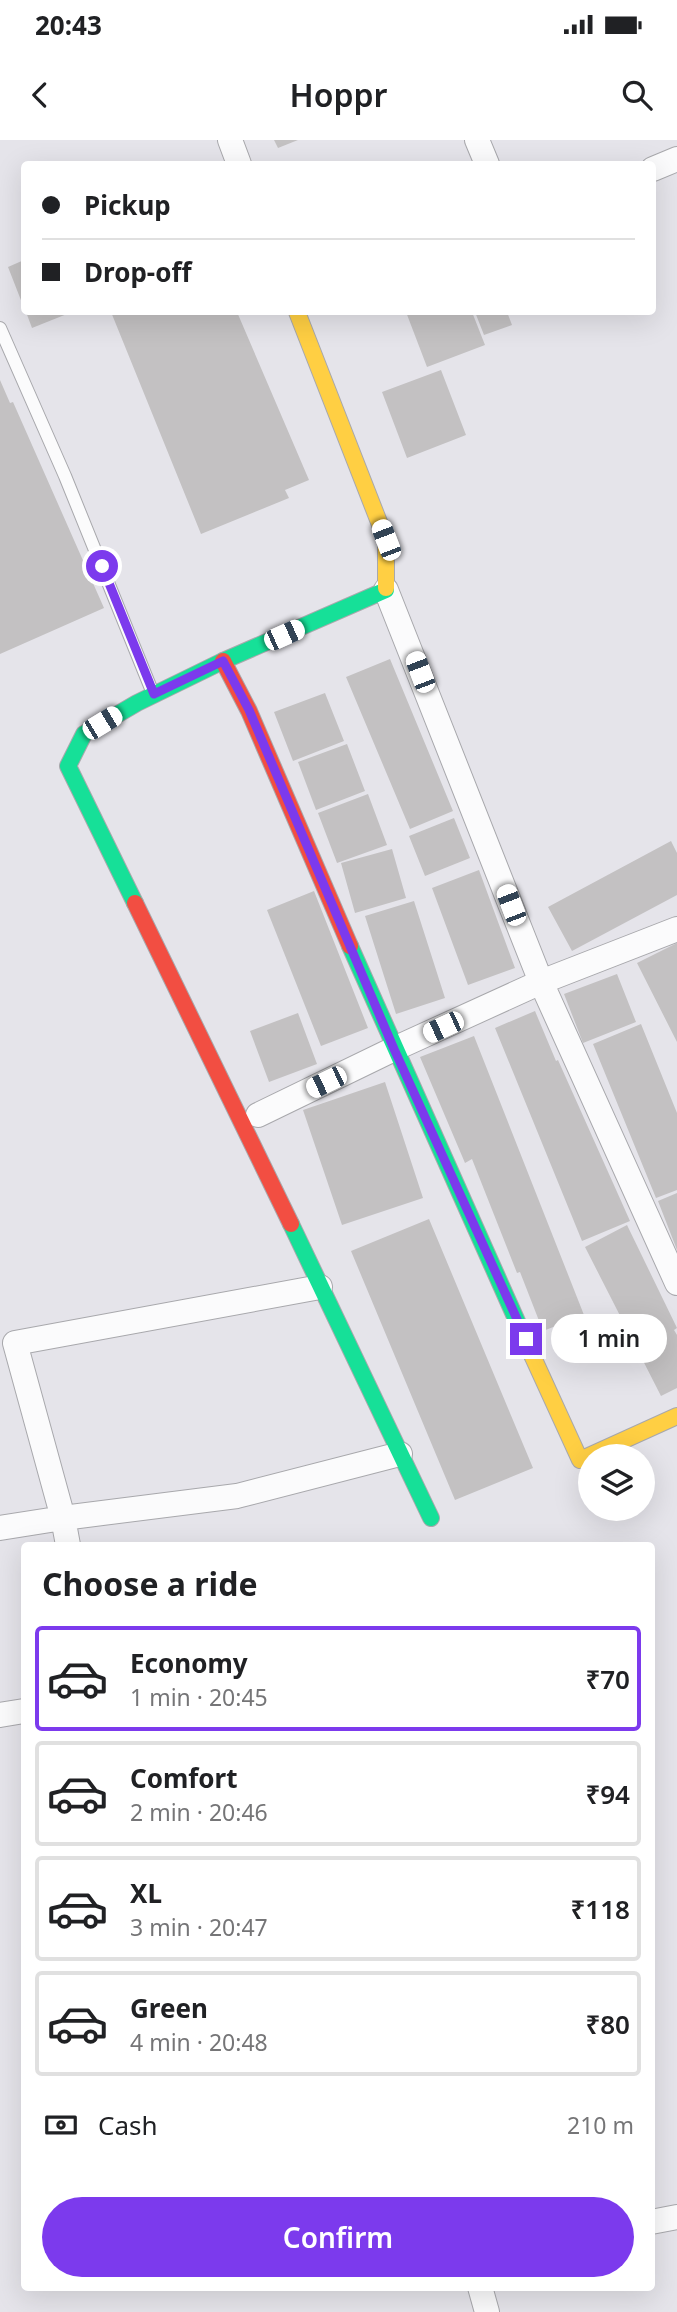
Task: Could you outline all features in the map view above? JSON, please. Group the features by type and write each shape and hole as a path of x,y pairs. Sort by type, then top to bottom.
{"street":[{"path":"230,140 238,161"},
{"path":"477,140 486,161"},
{"path":"656,168 677,159"},
{"path":"298,315 386,540 386,590 541,982 677,1283"},
{"path":"386,590 154,694 84,734 68,766 242,1121 430,1518"},
{"path":"223,661 249,710 394,1049 580,1460 677,1416"},
{"path":"258,1115 541,982 677,929"},
{"path":"67,1542 63,1518 8,1345 320,1287"},
{"path":"0,1528 237,1496 400,1454"},
{"path":"0,1715 21,1712"},
{"path":"655,2221 677,2217"},
{"path":"481,2291 487,2312"}],"lane":[{"path":"0,328 65,476 154,694"}],"building":[{"path":"274,140 298,140 278,148"},
{"path":"21,261 21,300 8,267"},
{"path":"27,315 64,315 32,328"},
{"path":"112,315 238,315 309,480 285,490 289,498 201,534"},
{"path":"407,315 473,315 485,345 427,367"},
{"path":"476,315 508,315 512,325 484,335"},
{"path":"441,370 466,435 407,458 382,392"},
{"path":"0,380 10,403 13,402 104,608 0,654"},
{"path":"390,659 453,811 410,829 346,677"},
{"path":"325,693 344,741 293,761 274,712"},
{"path":"347,744 365,791 316,810 298,762"},
{"path":"368,794 387,845 337,863 318,813"},
{"path":"454,818 470,858 425,876 409,836"},
{"path":"671,841 677,853 677,895 572,951 548,907"},
{"path":"392,849 406,898 355,913 341,863"},
{"path":"479,870 515,968 468,985 432,888"},
{"path":"314,891 368,1028 321,1046 267,910"},
{"path":"414,901 445,998 396,1014 365,916"},
{"path":"677,943 677,1042 637,963"},
{"path":"617,974 636,1022 583,1043 564,994"},
{"path":"535,1011 630,1221 582,1241 495,1028"},
{"path":"298,1013 317,1064 269,1082 250,1031"},
{"path":"641,1024 677,1113 677,1190 656,1198 593,1044"},
{"path":"474,1036 584,1315 543,1331 472,1159 465,1163 420,1057"},
{"path":"385,1082 423,1198 342,1225 303,1110"},
{"path":"677,1193 677,1250 658,1201"},
{"path":"429,1219 533,1468 455,1500 351,1251"},
{"path":"627,1225 677,1328 674,1330 677,1335 677,1388 661,1396 585,1247"}],"traffic: fast":[{"path":"135,903 68,766 84,734 137,703 223,661 386,588"},
{"path":"350,946 532,1355"},
{"path":"291,1224 431,1518"}],"traffic: slow":[{"path":"298,315 386,540 386,588"},
{"path":"532,1355 580,1460 677,1416"}],"traffic: jam":[{"path":"223,661 249,711 350,946"},
{"path":"135,903 291,1224"}],"route":[{"path":"102,566 154,694 223,661 249,710 394,1049 526,1339"}]}
